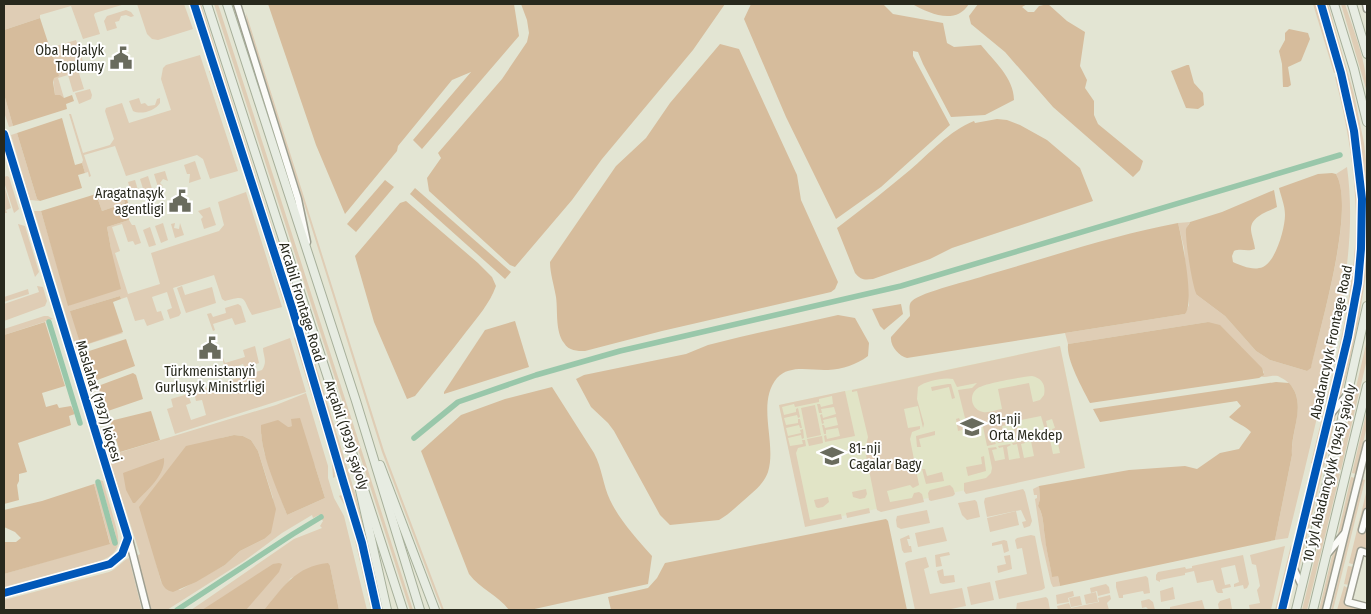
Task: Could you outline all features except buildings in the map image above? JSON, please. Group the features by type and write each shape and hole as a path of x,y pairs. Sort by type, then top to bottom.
{"main road":[{"name":"Arçabil (1939) şaýoly","path":"207,4 403,610"},
{"name":"Arçabil (1939) şaýoly","path":"226,4 356,401 419,606"},
{"path":"1334,4 1354,69 1367,122"},
{"path":"1352,4 1367,54"},
{"name":"10 ýyl Abadançylyk (1945) şaýoly","path":"1296,610 1348,394 1367,306"},
{"name":"10 ýyl Abadançylyk (1945) şaýoly","path":"1313,610 1367,386"},
{"path":"356,401 436,610"},
{"path":"348,440 387,610"}],"street":[{"name":"Arcabil Frontage Road","path":"194,4 282,276 352,508 377,610"},
{"name":"Arcabil Frontage Road","path":"237,4 298,198 315,277"},
{"name":"Abadancylyk Frontage Road","path":"1282,610 1348,336 1362,249 1362,206 1359,164 1351,111 1321,4"},
{"path":"1366,4 1367,9"},
{"name":"Maslahat (1937) köçesi","path":"4,134 128,538 147,610"},
{"path":"1328,418 1348,394"},
{"path":"1326,610 1367,444"},
{"path":"1362,530 1367,512"},
{"path":"1327,554 1345,533"},
{"path":"4,593 110,564 122,554 128,538"},
{"path":"1367,553 1361,551 1348,602 1367,607"},
{"path":"1293,567 1302,586"}],"shaded area":[{"path":"4,4 125,4 95,13 100,34 83,39 71,6 40,15 40,18 4,30"},
{"path":"137,4 184,4 193,29 158,40 152,39 147,34"},
{"path":"199,4 201,4 297,304 356,496 384,610 381,610 371,560 295,305"},
{"path":"214,4 218,4 413,610 410,610"},
{"path":"230,4 233,4 268,114 266,115"},
{"path":"268,4 514,4 519,36 422,149 413,140 471,72 452,80 345,214 316,145"},
{"path":"521,4 725,4 693,50 602,159 572,200 515,267 510,265 429,191 427,178 441,158 438,153 502,79 527,42 529,33 527,20"},
{"path":"751,4 883,4 893,14 943,23 947,43 954,47 981,45 1007,77 1011,84 1014,100 985,115 951,117 918,52 913,51 913,56 950,125 881,187 836,219 786,117 744,19"},
{"path":"912,4 969,4 957,15 942,16"},
{"path":"978,4 1027,4 1022,7 1028,12 1034,12 1039,6 1048,4 1067,21 1085,32 1080,66 1087,80 1085,88 1094,101 1094,115 1098,124 1143,161 1140,170 1133,177 1053,107 1005,52 971,24 969,16"},
{"path":"1313,4 1317,4 1337,71 1334,73"},
{"path":"1325,4 1328,4 1354,94 1367,169 1367,269 1348,369 1341,395 1337,400 1358,300 1363,266 1364,198 1357,133 1351,101"},
{"path":"1341,4 1345,4 1359,47 1365,70 1367,92"},
{"path":"126,10 134,16 121,16 119,21 115,22 117,28 107,31 104,21 107,16"},
{"path":"246,13 384,451 444,610 442,610 436,595 382,452 247,22"},
{"path":"40,18 59,76 54,78 53,82 55,95 60,95 64,98 72,95 74,101 66,104 67,109 13,126 4,94 4,30"},
{"path":"1289,29 1308,33 1310,39 1301,61 1288,67 1291,85 1283,87 1282,64 1279,51 1285,40 1285,33"},
{"path":"76,40 85,68 78,70 84,89 73,92 68,75 58,78 64,98 55,95 50,48"},
{"path":"720,44 739,49 797,175 801,200 838,282 835,289 831,292 585,351 571,349 566,346 559,333 556,297 550,262 616,166 646,138 670,103"},
{"path":"200,55 238,171 210,179 203,159 197,155 126,176 115,146 84,155 91,176 89,177 88,172 85,173 69,114 71,114 83,153 110,145 114,139 105,111 106,108 122,103 129,123 171,110 161,79 163,68 166,65"},
{"path":"1189,65 1194,83 1203,93 1204,105 1198,109 1186,108 1171,71"},
{"path":"211,70 241,162 241,168 209,71"},
{"path":"1338,76 1347,111 1356,164 1359,200 1358,249 1343,342 1314,464 1311,463 1334,372 1347,310 1355,247 1354,181 1347,129 1335,77"},
{"path":"90,89 91,99 79,104 75,93"},
{"path":"4,94 13,126 9,127 4,112"},
{"path":"139,98 141,104 145,103 148,106 155,105 157,99 160,98 160,103 151,110 144,112 133,111 129,101"},
{"path":"62,118 75,165 82,163 85,173 78,175 82,188 40,201 37,199 17,133"},
{"path":"997,119 1007,120 1020,125 1047,140 1080,168 1093,201 952,248 930,259 873,279 859,277 855,273 837,228 892,185 956,130 974,121 975,123"},
{"path":"17,133 37,199 40,201 30,200 11,135"},
{"path":"195,161 201,179 189,183 190,174 187,174 184,165"},
{"path":"1347,167 1350,194 1349,247 1337,326 1288,538 1275,540 1292,455 1298,405 1292,387 1285,380 1278,376 1262,377 1264,372 1208,322 1068,344 1065,333 1185,314 1189,305 1184,248 1178,223 1190,222 1187,227 1197,295 1225,316 1256,351 1270,360 1307,371 1311,367 1322,325 1339,240 1342,213 1341,191 1336,174"},
{"path":"165,171 168,181 163,179 160,183 163,186 158,187 154,174"},
{"path":"1318,174 1336,174 1341,190 1342,213 1339,240 1322,325 1311,368 1307,371 1270,360 1256,351 1225,316 1197,295 1189,262 1186,229 1190,222 1222,212 1274,190 1277,207 1256,218 1251,226 1255,249 1237,250 1234,251 1232,256 1233,262 1244,266 1251,268 1263,267 1268,264 1276,251 1285,221 1284,204 1279,188"},
{"path":"148,176 153,192 145,195 140,179"},
{"path":"4,177 9,177 19,209 14,213 4,182"},
{"path":"135,180 140,197 133,199 128,182"},
{"path":"385,180 394,187 356,232 347,224"},
{"path":"4,185 11,208 6,210 7,213 4,213"},
{"path":"415,188 511,272 505,279 410,194"},
{"path":"124,190 130,209 127,211 129,220 107,227 121,289 68,306 41,211 96,194 102,211 125,203 121,191"},
{"path":"121,191 125,203 102,211 96,194 99,193 101,197"},
{"path":"246,192 282,307 252,315 243,299 238,298 225,301 222,299 214,275 173,288 181,313 179,316 170,319 167,310 172,308 167,292 152,297 157,312 161,311 164,320 147,326 144,319 135,321 127,297 121,299 120,296 70,311 123,333 76,348 34,211 41,211 69,306 111,249 107,227 129,220 132,225 135,225 141,243 135,245 133,241 128,242 122,224 112,227 120,251 115,253 128,294 160,284 151,253 219,231 224,225 218,202"},
{"path":"250,194 254,196 286,299 284,304"},
{"path":"406,201 478,263 492,277 496,286 483,310 454,348 415,396 407,399 374,322 355,256 400,203"},
{"path":"210,207 216,225 204,229 201,219 203,217 198,211"},
{"path":"163,223 168,240 161,243 155,226"},
{"path":"175,223 174,228 179,229 180,223 184,235 175,238 171,224"},
{"path":"1178,223 1185,256 1189,297 1188,308 1185,314 907,358 898,353 892,344 891,337 910,316 911,302 926,294 1106,240"},
{"path":"18,224 25,226 39,272 35,277"},
{"path":"150,227 156,245 149,247 143,230"},
{"path":"37,286 43,287 47,301 45,306 4,321 4,304 39,292"},
{"path":"182,286 185,295 212,287 216,303 186,313 177,288"},
{"path":"28,289 29,294 4,302 4,297"},
{"path":"120,296 121,299 113,302 123,332 81,346 70,311"},
{"path":"238,304 241,306 246,322 235,325 232,318 213,324 215,330 213,331 207,314 211,313 213,317 226,313 225,308"},
{"path":"901,304 903,314 884,330 872,309"},
{"path":"838,315 855,318 869,343 868,356 844,368 828,370 801,369 788,371 777,378 771,388 768,399 770,461 768,472 757,488 719,520 670,525 660,515 614,431 591,407 576,379 584,375 686,354 708,345"},
{"path":"44,316 53,319 4,335 4,329"},
{"path":"515,321 529,367 444,394 485,330"},
{"path":"45,322 65,386 42,393 46,407 57,404 59,408 71,406 75,414 69,416 71,425 18,443 27,472 19,474 17,485 19,500 4,504 4,335"},
{"path":"1208,322 1220,325 1262,368 1264,375 1259,378 1090,403 1072,366 1068,344"},
{"path":"296,337 334,461 335,477 333,478 332,462 294,338"},
{"path":"290,338 306,392 175,434 167,409 173,407 171,399 188,394 191,403 186,405 191,420 206,415 202,400 196,401 194,392 262,370 265,361 263,348"},
{"path":"126,339 135,366 92,382 83,353"},
{"path":"1367,340 1367,359 1341,470 1337,469"},
{"path":"255,346 259,363 245,369 243,364 230,369 231,373 227,375 222,358 225,363 245,357 243,350"},
{"name":"81-nji Orta Mekdep","path":"1060,346 1085,465 805,524 779,405"},
{"path":"1060,346 1085,468 966,494 964,483 986,478 991,473 992,468 988,448 996,447 997,449 992,450 995,461 1005,459 1003,447 999,448 998,446 1010,444 1007,447 1009,460 1020,458 1017,444 1013,445 1012,443 1024,441 1025,443 1021,444 1024,458 1034,456 1031,441 1027,442 1027,440 1051,435 1052,439 1050,440 1053,454 1060,453 1057,439 1054,439 1054,436 1059,434 1058,431 1053,432 1052,429 1055,428 1052,419 1046,421 1048,430 1050,429 1051,432 1042,434 1041,431 1045,430 1041,416 1016,421 1019,436 1023,435 1024,438 1011,439 1016,437 1013,424 1002,426 1005,440 1009,439 1010,441 998,443 997,441 1002,440 999,429 989,431 991,443 995,442 996,444 987,446 982,422 978,419 965,418 958,390 972,388 977,383 957,387 953,379 935,380 918,387 917,399 924,424 923,428 918,406 904,409 908,428 920,426 920,429 912,432 910,439 919,485 913,488 910,485 887,491 890,502 912,498 914,493 919,492 922,494 924,502 881,512 877,510 865,450 868,437 857,391 852,392 852,390","holes":["1035,377 1041,380 1044,388 1044,395 1040,400 1033,402 1029,383 998,389 1002,409 983,412 979,411 972,402 973,394 982,386 1013,379"]},
{"path":"133,373 136,375 143,399 105,412 98,386"},
{"path":"1276,382 1289,383 1295,391 1298,409 1292,455 1275,540 1060,586 1058,576 1052,577 1042,517 1038,506 1040,499 1039,486 1129,470 1185,466 1197,469 1220,453 1239,449 1251,432 1229,417 1241,406 1237,401 1100,422 1093,409"},
{"path":"951,384 955,398 952,399 949,387 932,391 931,387"},
{"path":"552,387 594,453 614,508 629,530 652,556 648,584 530,610 509,610 469,574 421,451 461,415 505,399"},
{"path":"845,391 855,436 825,442 824,436 826,435 827,439 840,436 838,428 826,430 826,434 824,434 822,425 825,428 838,425 836,417 823,420 824,423 822,424 820,415 822,414 823,418 836,414 834,407 821,409 822,413 819,413 817,404 820,404 821,407 833,404 832,396 819,399 819,402 795,407 794,404 782,407 784,415 796,412 798,408 800,417 798,418 797,415 784,418 786,425 798,423 798,419 800,419 802,428 799,425 786,428 788,436 801,433 800,430 803,429 804,438 802,439 801,435 788,438 790,446 803,444 802,440 805,440 806,446 798,448 796,453 810,520 841,514 842,519 805,527 779,405"},
{"path":"306,393 328,466 328,478 334,498 344,516 367,610 339,610 330,566 291,578 264,610 191,610 294,539 322,528 320,526 323,521 319,515 313,518 312,515 167,610 150,610 137,556 140,554 108,456 276,405","holes":["292,426 315,466 325,498 287,515 264,452 261,434","234,435 243,436 251,440 258,451 273,498 264,539 240,551 225,565 180,590 161,582 153,551 221,438"]},
{"path":"815,405 821,435 807,438 801,408"},
{"path":"1367,410 1367,426 1356,474 1352,473"},
{"path":"151,411 160,440 120,452 110,421"},
{"path":"1337,411 1324,467 1321,466 1332,418"},
{"path":"300,418 325,498 287,515 266,459 261,436 261,425 278,420 288,427 292,426 291,419"},
{"path":"959,418 962,425 977,423 980,435 976,435 974,427 958,431 956,419"},
{"path":"935,431 935,435 919,439 921,447 917,447 916,436"},
{"path":"234,435 243,436 251,440 258,451 276,509 271,533 264,539 240,551 225,565 196,582 173,592 164,587 161,581 139,507 186,446"},
{"path":"822,436 823,443 809,446 807,439"},
{"path":"984,456 986,471 968,476 966,467 982,464 981,457"},
{"path":"164,458 164,464 159,477 133,503 126,490 123,473"},
{"path":"922,469 925,469 927,476 942,472 944,481 926,484"},
{"path":"1320,469 1323,470 1299,569 1298,562"},
{"path":"1336,473 1340,474 1307,610 1302,610"},
{"path":"1351,477 1355,478 1343,528 1338,534"},
{"path":"1362,479 1365,480 1333,610 1331,610"},
{"path":"100,480 103,481 117,531 118,543 113,553 100,561 4,587 4,574 110,543 94,484 97,483 114,544 117,543"},
{"path":"94,484 110,544 4,574 4,542 16,542 21,538 15,532 4,527 4,510 42,501"},
{"path":"950,485 955,494 953,496 929,500 928,493 930,490"},
{"path":"1039,486 1040,499 1038,506 1042,517 1052,576 1058,576 1060,586 1053,587 1051,583 1041,540 1035,499 1037,495 1034,495 1033,489"},
{"path":"866,489 867,494 865,498 853,497 852,492"},
{"path":"1023,489 1032,521 1030,526 1024,528 1022,522 1026,521 1021,510 987,517 985,498"},
{"path":"1367,489 1367,505 1361,530 1367,518 1367,550 1359,548 1355,565 1349,563"},
{"path":"341,495 350,510 373,610 371,610 352,527 345,506 339,496"},
{"path":"828,497 829,502 823,507 816,507 814,500"},
{"path":"975,500 980,517 967,520 962,515 958,503"},
{"path":"869,508 870,513 847,518 846,513"},
{"path":"927,510 930,523 901,529 897,527 897,516"},
{"path":"1016,511 1019,525 990,532 987,518"},
{"path":"886,519 907,610 611,610 608,597 648,588 657,578 665,563"},
{"path":"943,527 947,541 918,547 915,533"},
{"path":"909,535 910,539 907,539 912,552 904,553 900,539"},
{"path":"1031,535 1035,536 1045,588 999,599 995,581 1027,574 1022,548 1017,549 1015,540"},
{"path":"1007,541 1009,551 1004,553 1002,544 992,546 992,543"},
{"path":"1291,545 1292,550 1278,610 1275,610"},
{"path":"1285,546 1271,610 1250,610 1249,605 1260,603 1257,590 1260,586 1256,565 1252,564 1250,555"},
{"path":"1338,547 1323,610 1319,610 1332,556"},
{"path":"949,552 950,555 940,557 942,566 936,567 935,555"},
{"path":"1010,555 1012,569 998,573 997,566 1006,564 1004,556"},
{"path":"1243,555 1249,584 1244,589 1243,585 1234,587 1234,584 1239,582 1235,565 1221,568 1225,585 1230,584 1231,587 1222,589 1223,593 1216,591 1213,580 1197,583 1194,571 1185,573 1185,575 1160,580 1160,582 1156,580 1158,572 1185,567 1186,569 1192,568 1192,566"},
{"path":"926,557 929,567 924,569 930,594 962,588 966,606 946,610 915,610 905,563"},
{"path":"129,558 142,610 4,610 4,600 109,572"},
{"path":"328,563 339,610 264,610 284,586 299,573 307,568"},
{"path":"273,564 282,564 279,572 246,610 202,610"},
{"path":"1348,566 1354,567 1349,585 1344,584"},
{"path":"943,569 944,576 954,575 955,582 940,583 937,571"},
{"path":"1146,576 1150,593 1144,594 1143,591 1123,595 1123,598 1119,598 1116,582"},
{"path":"990,582 994,600 971,605 967,587"},
{"path":"1106,584 1109,587 1110,593 1098,596 1097,591 1091,593 1090,588"},
{"path":"1344,586 1348,588 1344,604 1367,610 1337,610"},
{"path":"1173,587 1175,599 1161,602 1160,591"},
{"path":"1073,591 1074,596 1068,598 1069,602 1057,604 1056,595"},
{"path":"1096,592 1098,602 1086,604 1084,595"},
{"path":"1110,595 1111,599 1107,603 1109,610 1058,610 1057,606 1069,603 1071,608 1099,602 1098,598"},
{"path":"1080,596 1082,605 1071,607 1069,598"},
{"path":"1046,597 1050,610 1016,610 1017,603"},
{"path":"1230,598 1232,609 1219,610 1218,604 1220,601"},
{"path":"1149,599 1153,602 1155,610 1149,610 1146,607 1142,608 1141,601"},
{"path":"1202,600 1205,610 1170,610 1170,607"}],"waterway":[{"path":"414,438 458,402 536,375 620,351 901,286 1340,155"},
{"path":"49,322 80,423"},
{"path":"98,482 115,543"},
{"path":"177,610 321,517"}],"cycle path":[{"path":"194,4 293,311 362,543 377,610"},
{"path":"1282,610 1348,337 1358,283 1361,249 1362,199 1354,131 1341,73 1321,4"},
{"path":"4,134 128,538 122,554 110,564 4,593"}],"place":[{"name":"Oba Hojalyk Toplumy","path":"121,58"},
{"name":"Aragatnaşyk agentligi","path":"180,201"},
{"name":"Türkmenistanyň Gurluşyk Ministrligi","path":"210,348"},
{"name":"81-nji Orta Mekdep","path":"972,427"},
{"name":"81-nji Cagalar Bagy","path":"832,456"}]}
